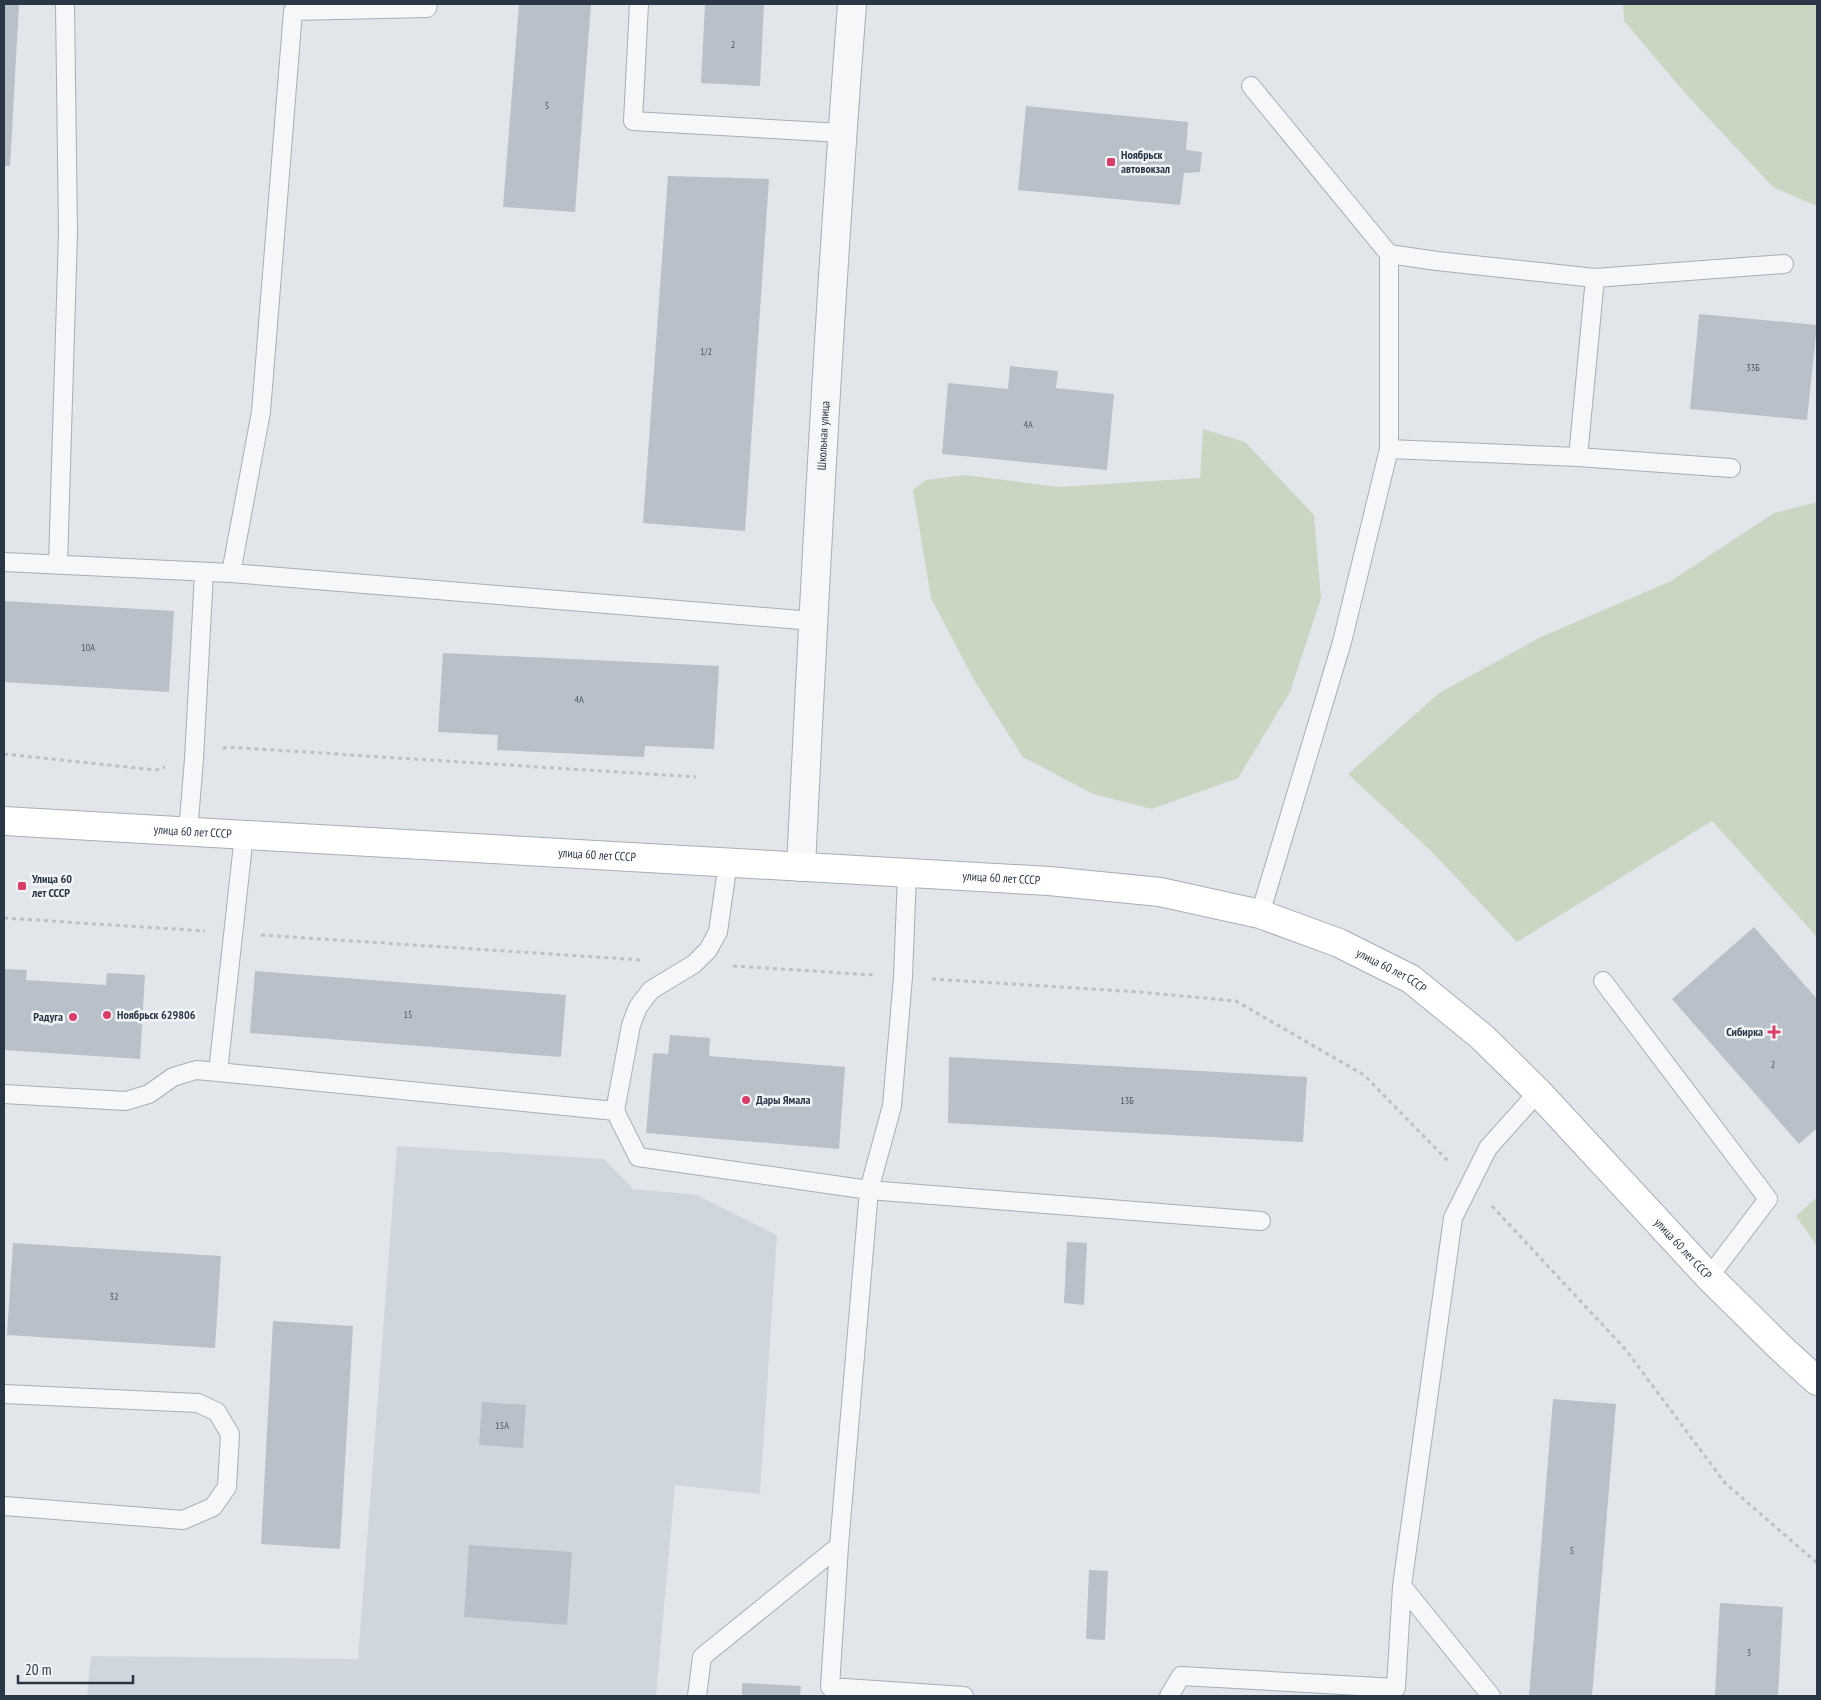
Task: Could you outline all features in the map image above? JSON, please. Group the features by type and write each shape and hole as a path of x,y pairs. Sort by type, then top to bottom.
{"main road":[{"name":"улица 60 лет СССР","path":"4,821 1049,881 1160,892 1260,914 1339,943 1411,979 1482,1037 1538,1092 1708,1276 1817,1381"}],"street":[{"name":"Школьная улица","path":"801,867 813,621 842,133 852,4"}],"lane":[{"path":"58,565 68,233 65,4"},
{"path":"232,574 261,412 294,11 427,8 428,4"},
{"path":"639,4 633,121 842,133"},
{"path":"1251,86 1389,254 1389,449 1342,642 1260,914"},
{"path":"1389,254 1595,278 1784,264"},
{"path":"1578,457 1595,278"},
{"path":"1389,449 1578,457 1731,468"},
{"path":"4,562 232,574 813,621"},
{"path":"188,832 194,759 204,572"},
{"path":"218,1072 244,835"},
{"path":"728,862 718,932 708,950 694,964 651,990 638,1007 631,1025 615,1111 638,1157 869,1190 1261,1221"},
{"path":"907,874 903,977 892,1106 869,1190 839,1546 830,1687 964,1696"},
{"path":"1603,981 1768,1199 1708,1276"},
{"path":"4,1094 126,1101 149,1094 173,1077 196,1070 615,1111"},
{"path":"1169,1696 1181,1676 1396,1688 1402,1586 1454,1218 1488,1148 1538,1092"},
{"path":"4,1394 198,1402 217,1412 230,1434 227,1487 214,1507 184,1520 4,1506"},
{"path":"697,1696 702,1657 839,1546"},
{"path":"1402,1586 1490,1696"}],"path":[{"path":"4,754 156,770 227,747 696,777"},
{"path":"4,918 1139,992 1236,1002 1364,1075 1471,1184 1626,1350 1725,1483 1817,1563"}],"shaded area":[{"path":"397,1146 604,1159 633,1189 697,1195 777,1235 760,1494 675,1485 656,1696 87,1696 91,1656 358,1659"}],"green space":[{"path":"1623,4 1817,4 1817,206 1773,187 1685,93 1624,21"},
{"path":"1203,429 1245,442 1314,515 1321,598 1290,692 1238,778 1152,809 1093,794 1023,757 974,680 931,598 913,490 926,480 965,475 1059,487 1200,478"},
{"path":"1817,502 1817,937 1712,821 1517,942 1431,851 1348,774 1439,693 1541,637 1671,581 1774,513"},
{"path":"1817,1197 1817,1246 1796,1216"}],"building":[{"path":"4,4 19,4 10,166 4,166"},
{"path":"519,4 591,4 575,212 503,207"},
{"path":"705,4 764,4 760,86 701,83"},
{"name":"Ноябрьск автовокзал","path":"1026,106 1188,122 1186,150 1202,152 1200,172 1184,173 1180,205 1018,190"},
{"path":"668,176 769,179 745,531 643,523"},
{"path":"1699,314 1817,325 1807,420 1690,409"},
{"path":"1010,366 1058,371 1056,388 1114,394 1107,470 942,454 948,383 1008,389"},
{"path":"4,601 174,611 169,692 4,682"},
{"path":"443,653 719,666 714,749 645,746 644,757 497,750 498,735 438,732"},
{"path":"1754,927 1817,999 1817,1128 1799,1144 1672,999"},
{"name":"Радуга","path":"4,969 27,970 26,980 106,985 107,973 145,975 140,1059 4,1050"},
{"path":"255,971 566,995 561,1057 250,1033"},
{"name":"Дары Ямала","path":"670,1035 710,1038 709,1056 845,1067 839,1149 646,1133 653,1053 668,1054"},
{"path":"949,1057 1307,1077 1303,1142 948,1123"},
{"path":"1067,1242 1087,1243 1084,1305 1064,1303"},
{"path":"13,1243 221,1256 215,1348 7,1335"},
{"path":"273,1321 353,1326 340,1549 261,1544"},
{"path":"1553,1399 1616,1404 1592,1696 1529,1696"},
{"path":"482,1402 526,1405 523,1448 479,1445"},
{"path":"469,1545 572,1552 567,1625 464,1617"},
{"path":"1089,1570 1108,1571 1105,1640 1086,1639"},
{"path":"1720,1603 1783,1607 1778,1696 1715,1696"},
{"path":"742,1683 801,1686 800,1696 742,1696"}],"place":[{"name":"Ноябрьск автовокзал","path":"1111,162"},
{"name":"Улица 60 лет СССР","path":"22,886"},
{"name":"Ноябрьск 629806","path":"107,1015"},
{"name":"Радуга","path":"73,1017"},
{"name":"Сибирка","path":"1774,1032"},
{"name":"Дары Ямала","path":"746,1100"}]}
